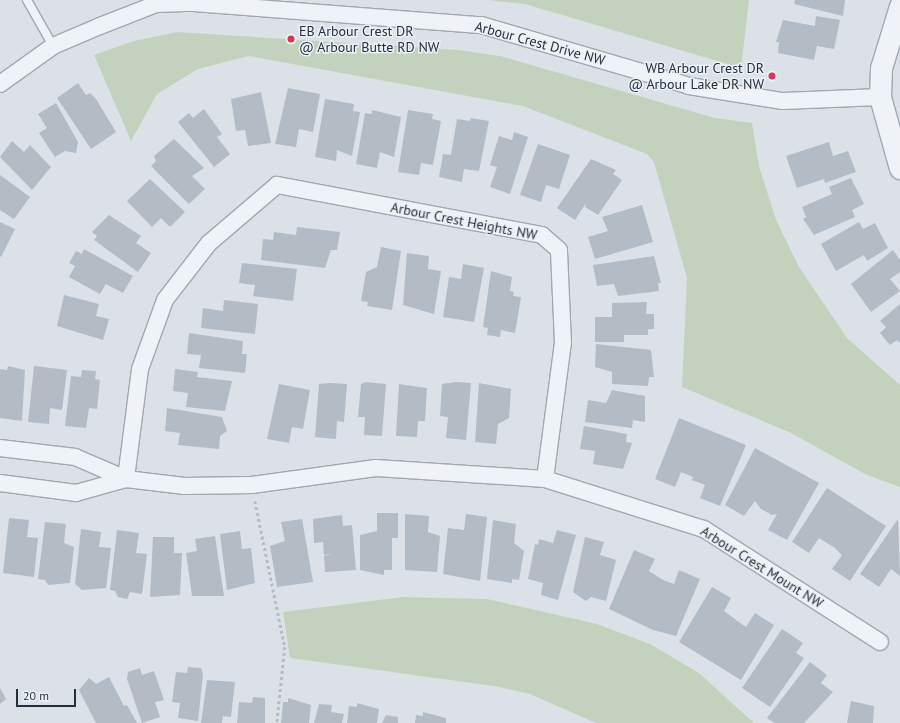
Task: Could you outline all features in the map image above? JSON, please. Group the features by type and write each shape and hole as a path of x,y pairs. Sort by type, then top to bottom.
{"street":[{"name":"Arbour Crest Drive NW","path":"0,84 53,46 156,2 192,1 480,25 689,86 783,100 880,97"},
{"path":"900,6 881,68 880,97 900,168"},
{"name":"Arbour Crest Heights NW","path":"126,479 140,369 166,300 209,243 277,186 542,235 559,250 563,343 545,479"},
{"path":"0,448 75,457 126,479 186,486 252,485 376,468 545,479"},
{"path":"0,483 76,493 126,479"},
{"name":"Arbour Crest Mount NW","path":"545,479 704,529 880,642"}],"lane":[{"path":"28,0 53,46"}],"path":[{"path":"252,485 285,647 277,723"}],"green space":[{"path":"488,0 749,0 741,68 525,4"},
{"path":"177,32 458,50 500,56 715,118 752,123 759,166 776,220 799,267 847,338 900,385 900,487 867,475 791,433 682,387 687,278 654,162 647,154 523,106 249,56 198,69 157,94 131,141 94,55 134,41"},
{"path":"403,597 487,599 597,624 650,644 699,673 754,723 596,723 530,694 494,686 290,658 283,612"}],"building":[{"path":"795,0 845,0 843,16 794,4"},
{"path":"816,16 840,20 834,49 817,46 814,60 778,53 779,42 776,42 783,20 815,26"},
{"path":"78,83 86,95 90,93 96,99 116,132 91,149 57,98"},
{"path":"288,88 320,94 313,132 299,129 296,147 275,144"},
{"path":"261,92 271,143 248,146 245,130 236,131 231,99"},
{"path":"325,99 354,104 353,111 360,112 352,156 337,150 336,161 315,157"},
{"path":"56,103 78,142 76,153 65,151 55,157 39,133 47,128 38,114"},
{"path":"204,109 222,134 217,137 230,154 214,167 178,122 189,113 193,118"},
{"path":"372,110 401,117 394,157 380,152 377,168 356,164 365,113 372,114"},
{"path":"408,110 433,114 432,119 441,121 433,165 421,163 419,175 398,172"},
{"path":"471,118 489,121 479,171 464,169 462,182 439,177 443,154 451,155 457,119 470,121"},
{"path":"514,132 528,137 510,194 490,187 497,167 490,165 499,136 512,140"},
{"path":"174,139 204,168 192,176 205,189 189,204 151,166 156,161 154,156"},
{"path":"12,141 24,152 30,145 51,167 32,190 0,157"},
{"path":"829,142 833,156 848,151 856,172 825,183 824,179 797,188 786,156"},
{"path":"538,144 570,155 559,189 546,185 541,202 520,195"},
{"path":"591,159 616,170 613,174 622,180 598,215 585,207 586,203 575,220 557,208"},
{"path":"0,175 30,197 14,219 0,210"},
{"path":"851,178 864,204 852,210 855,217 814,235 803,219 806,217 802,207 832,194 829,187"},
{"path":"150,179 185,212 170,227 161,218 152,227 127,201"},
{"path":"642,205 653,242 595,259 588,237 608,231 602,217"},
{"path":"109,215 141,236 136,243 151,253 138,272 94,240 97,236 92,232"},
{"path":"0,222 15,229 1,257 0,256"},
{"path":"859,222 863,229 875,223 888,248 867,261 864,255 836,271 821,244"},
{"path":"297,227 340,232 337,250 331,250 325,268 261,260 263,239 273,240 274,232 296,235"},
{"path":"381,247 401,251 392,310 367,306 368,302 361,301 366,272 377,267"},
{"path":"84,249 133,276 123,293 106,284 100,294 69,277 75,266 69,263 76,251 82,254"},
{"path":"893,250 900,260 900,272 890,279 900,291 871,312 851,284"},
{"path":"407,253 429,256 428,269 441,271 434,314 403,305"},
{"path":"654,256 661,283 658,283 659,291 618,296 614,284 597,286 593,265"},
{"path":"242,263 297,269 293,301 253,296 255,285 239,283"},
{"path":"463,264 484,268 474,322 443,317 449,277 461,279"},
{"path":"491,271 512,277 510,291 514,292 513,296 521,297 515,333 501,330 500,337 487,335 488,328 483,327"},
{"path":"64,295 99,304 96,316 109,319 103,340 57,326"},
{"path":"224,300 258,304 255,334 201,328 203,308 223,311"},
{"path":"647,302 646,314 654,314 654,329 648,329 648,335 624,335 624,342 595,342 595,317 612,317 612,303"},
{"path":"900,304 900,343 897,340 890,345 880,333 886,327 880,321"},
{"path":"189,333 243,341 242,354 247,354 245,373 199,368 201,355 187,354"},
{"path":"596,344 651,350 654,377 649,377 648,386 612,384 612,372 595,367"},
{"path":"8,366 25,370 22,421 0,418 0,369 7,370"},
{"path":"34,366 67,370 62,410 50,408 49,424 28,422"},
{"path":"175,369 198,372 197,377 232,381 225,411 186,407 188,393 173,391"},
{"path":"82,370 96,371 95,379 100,380 97,409 89,408 86,428 65,426 71,376 81,377"},
{"path":"365,382 386,384 382,436 364,435 365,417 358,417 361,384"},
{"path":"456,382 471,383 466,440 446,438 448,417 440,416 442,384"},
{"path":"479,383 511,389 509,418 498,424 496,444 475,442"},
{"path":"279,384 310,390 303,429 292,427 289,443 267,439"},
{"path":"319,384 347,384 344,422 337,421 336,439 315,437"},
{"path":"399,384 427,388 425,421 418,421 417,437 396,436"},
{"path":"612,390 645,396 645,422 633,420 632,428 585,422 588,400 606,403"},
{"path":"167,408 222,417 227,431 220,436 219,449 178,445 180,433 165,431"},
{"path":"679,418 746,445 720,506 700,498 705,485 692,480 693,477 681,472 675,487 655,479"},
{"path":"584,426 627,434 626,442 632,443 623,469 593,464 595,451 580,449"},
{"path":"755,448 819,483 787,540 768,530 777,514 772,515 761,509 755,501 744,516 725,505"},
{"path":"827,488 886,526 850,581 832,569 842,555 835,548 819,538 809,553 792,542"},
{"path":"377,513 398,513 398,538 392,538 392,570 384,570 384,575 360,570 360,535 377,531"},
{"path":"405,514 429,516 428,532 440,536 437,572 405,570"},
{"path":"466,514 487,517 480,581 443,574 448,528 464,530"},
{"path":"342,515 343,526 352,525 356,570 325,572 324,556 332,554 324,555 323,542 314,543 313,519"},
{"path":"9,518 29,520 27,537 38,538 34,577 3,573"},
{"path":"302,519 313,582 277,587 270,546 285,541 281,522"},
{"path":"898,519 900,576 891,569 879,587 860,574"},
{"path":"493,520 516,524 514,543 524,551 519,580 512,579 512,583 487,579"},
{"path":"45,522 66,524 64,543 74,547 70,583 48,585 45,580 38,579"},
{"path":"81,529 101,532 99,547 111,548 106,588 82,590 75,584"},
{"path":"117,530 139,533 136,553 147,554 142,594 130,592 127,599 118,597 115,591 110,590"},
{"path":"557,530 576,535 558,600 541,595 543,583 528,579 535,544 538,545 539,539 553,543"},
{"path":"240,531 242,549 251,548 255,583 227,590 220,534"},
{"path":"215,536 224,596 192,596 186,553 197,551 195,539"},
{"path":"153,537 174,537 174,553 182,553 180,595 150,597"},
{"path":"585,537 604,542 600,555 616,560 606,601 591,597 586,601 573,592"},
{"path":"634,550 655,559 649,571 663,580 674,584 679,570 700,579 676,636 653,630 609,609"},
{"path":"712,587 731,598 724,611 746,627 755,613 774,625 741,680 679,642"},
{"path":"782,629 803,643 796,653 804,658 770,707 742,688"},
{"path":"810,662 827,675 821,683 833,692 804,723 774,723 767,718"},
{"path":"188,667 201,668 203,674 198,721 178,718 180,703 172,702 176,672 187,673"},
{"path":"140,668 142,675 154,671 164,700 155,702 160,717 142,723 127,679 128,672"},
{"path":"109,677 124,706 127,705 137,723 96,723 79,690 89,678 96,684"},
{"path":"207,680 235,682 231,717 223,716 222,723 201,723"},
{"path":"0,688 6,699 0,704"},
{"path":"253,697 265,698 265,723 237,723 239,702 252,703"},
{"path":"288,698 311,705 309,723 281,723 283,702 288,702"},
{"path":"851,701 874,706 873,723 847,723"},
{"path":"357,703 379,709 377,723 347,723 349,706 357,707"},
{"path":"319,704 332,705 331,712 344,714 342,723 314,723"},
{"path":"423,712 446,718 446,723 415,723 416,715 423,716"},
{"path":"386,715 398,717 398,723 382,723"}],"place":[{"name":"EB Arbour Crest DR @ Arbour Butte RD NW","path":"291,39"},
{"name":"WB Arbour Crest DR @ Arbour Lake DR NW","path":"772,76"}]}
